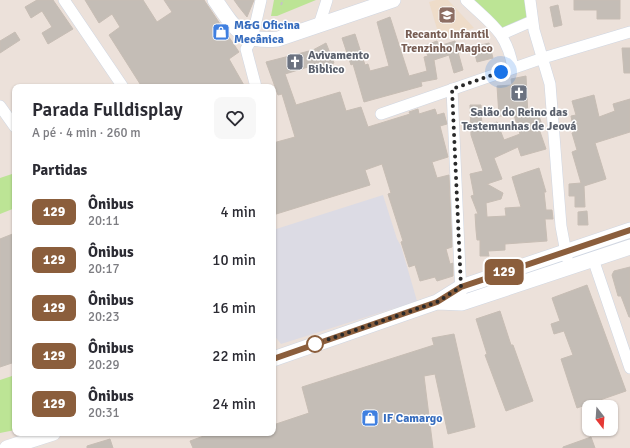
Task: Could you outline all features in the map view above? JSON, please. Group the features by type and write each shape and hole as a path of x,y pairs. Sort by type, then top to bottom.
{"street":[{"path":"64,0 122,84"},
{"path":"215,0 240,33 252,39 262,40 278,39 393,0"},
{"path":"255,84 246,56 246,49 252,39 261,0"},
{"path":"319,26 327,0"},
{"path":"466,0 502,34 510,51 513,68"},
{"path":"530,0 532,21 550,84 556,166 565,251 570,266"},
{"path":"502,34 532,21"},
{"path":"381,114 543,58 630,32"},
{"path":"452,89 462,303"},
{"path":"0,106 12,124"},
{"path":"276,358 437,302 461,287 630,230"},
{"path":"437,302 462,303 630,247"},
{"path":"593,259 628,353 630,368"},
{"path":"7,448 44,436"}],"shaded area":[{"name":"Recanto Infantil Trenzinho Magico","path":"436,0 448,0 474,28 440,39 429,2"},
{"path":"383,195 397,239 401,246 417,301 281,344 276,338 276,229"}],"green space":[{"path":"274,0 316,0 277,16 271,16"},
{"path":"468,0 526,0 528,23 503,28"},
{"path":"12,174 12,209 0,214 0,178"},
{"path":"12,376 12,431 0,433 0,380"}],"building":[{"path":"37,0 53,0 73,29 48,44 42,33 52,27 42,11 31,18 25,7"},
{"path":"85,0 143,0 157,22 172,12 164,0 204,0 239,52 229,59 243,84 140,84 109,35 120,27 112,14 99,23"},
{"path":"234,0 254,0 247,17 239,7"},
{"path":"574,0 620,0 620,19 597,19 597,10 574,10"},
{"path":"558,5 562,25 554,27 550,7"},
{"path":"390,17 409,76 427,71 424,57 428,56 423,46 437,41 439,46 455,41 463,70 454,73 449,55 434,60 437,79 421,82 422,86 364,102 353,64 351,65 342,38 355,34 365,65 368,64 370,71 389,66 377,22"},
{"path":"15,32 20,40 0,53 0,41"},
{"path":"326,43 334,63 320,69 318,64 285,74 296,105 340,92 346,111 361,107 368,127 410,114 409,112 418,109 419,114 435,109 437,115 444,113 447,124 440,126 448,157 432,162 437,178 449,175 452,247 446,249 450,264 453,263 453,276 437,281 435,277 420,281 415,265 409,267 401,242 403,241 388,194 391,193 382,164 365,170 370,185 276,214 276,142 295,137 282,94 278,95 276,84 274,84 266,62 313,50"},
{"path":"489,43 493,58 477,62 473,47"},
{"path":"622,48 630,48 630,73 624,73"},
{"path":"526,76 528,117 538,113 542,125 538,126 546,149 521,156 518,147 494,158 502,179 487,184 503,193 501,199 486,203 487,217 506,216 505,208 521,207 512,177 539,168 546,192 544,192 546,210 552,210 553,219 545,219 547,241 505,244 505,250 488,251 489,256 480,256 480,240 477,240 475,214 478,214 471,196 474,195 470,174 483,171 471,135 470,105 481,105 482,128 497,122 504,140 520,134 514,115 499,116 497,86 512,85 511,79"},
{"path":"594,95 599,117 615,111 613,104 630,99 630,132 595,143 606,179 584,186 585,207 575,207 575,196 569,196 569,184 581,183 572,152 577,150 572,133 574,132 571,116 576,115 572,101"},
{"path":"587,211 588,225 578,225 578,212"},
{"path":"12,234 12,363 0,367 0,239"},
{"path":"630,267 629,317 621,296 618,296 612,275 614,271"},
{"path":"587,285 626,391 600,400 582,400 582,406 577,408 561,359 573,355 564,331 554,334 551,324 560,321 552,298"},
{"path":"500,311 511,345 513,345 533,401 506,411 485,355 487,354 476,319"},
{"name":"IF Camargo","path":"454,334 475,427 448,434 435,374 424,376 433,448 193,448 190,441 204,436 276,436 276,424 309,413 302,387 434,345 432,338"},
{"path":"591,437 595,448 563,448 563,447"},
{"path":"110,439 113,448 87,448 87,446"}],"bus line":[{"name":"129","path":"276,358 437,302 461,287 630,230"}],"place":[{"name":"Recanto Infantil Trenzinho Magico","path":"447,15"},
{"name":"M&G Oficina Mecânica","path":"221,32"},
{"name":"Avivamento Biblico","path":"295,62"},
{"name":"Salão do Reino das Testemunhas de Jeová","path":"519,93"},
{"name":"IF Camargo","path":"370,418"}],"route":[{"path":"315,344 437,302 461,287 452,89 501,72"}]}
